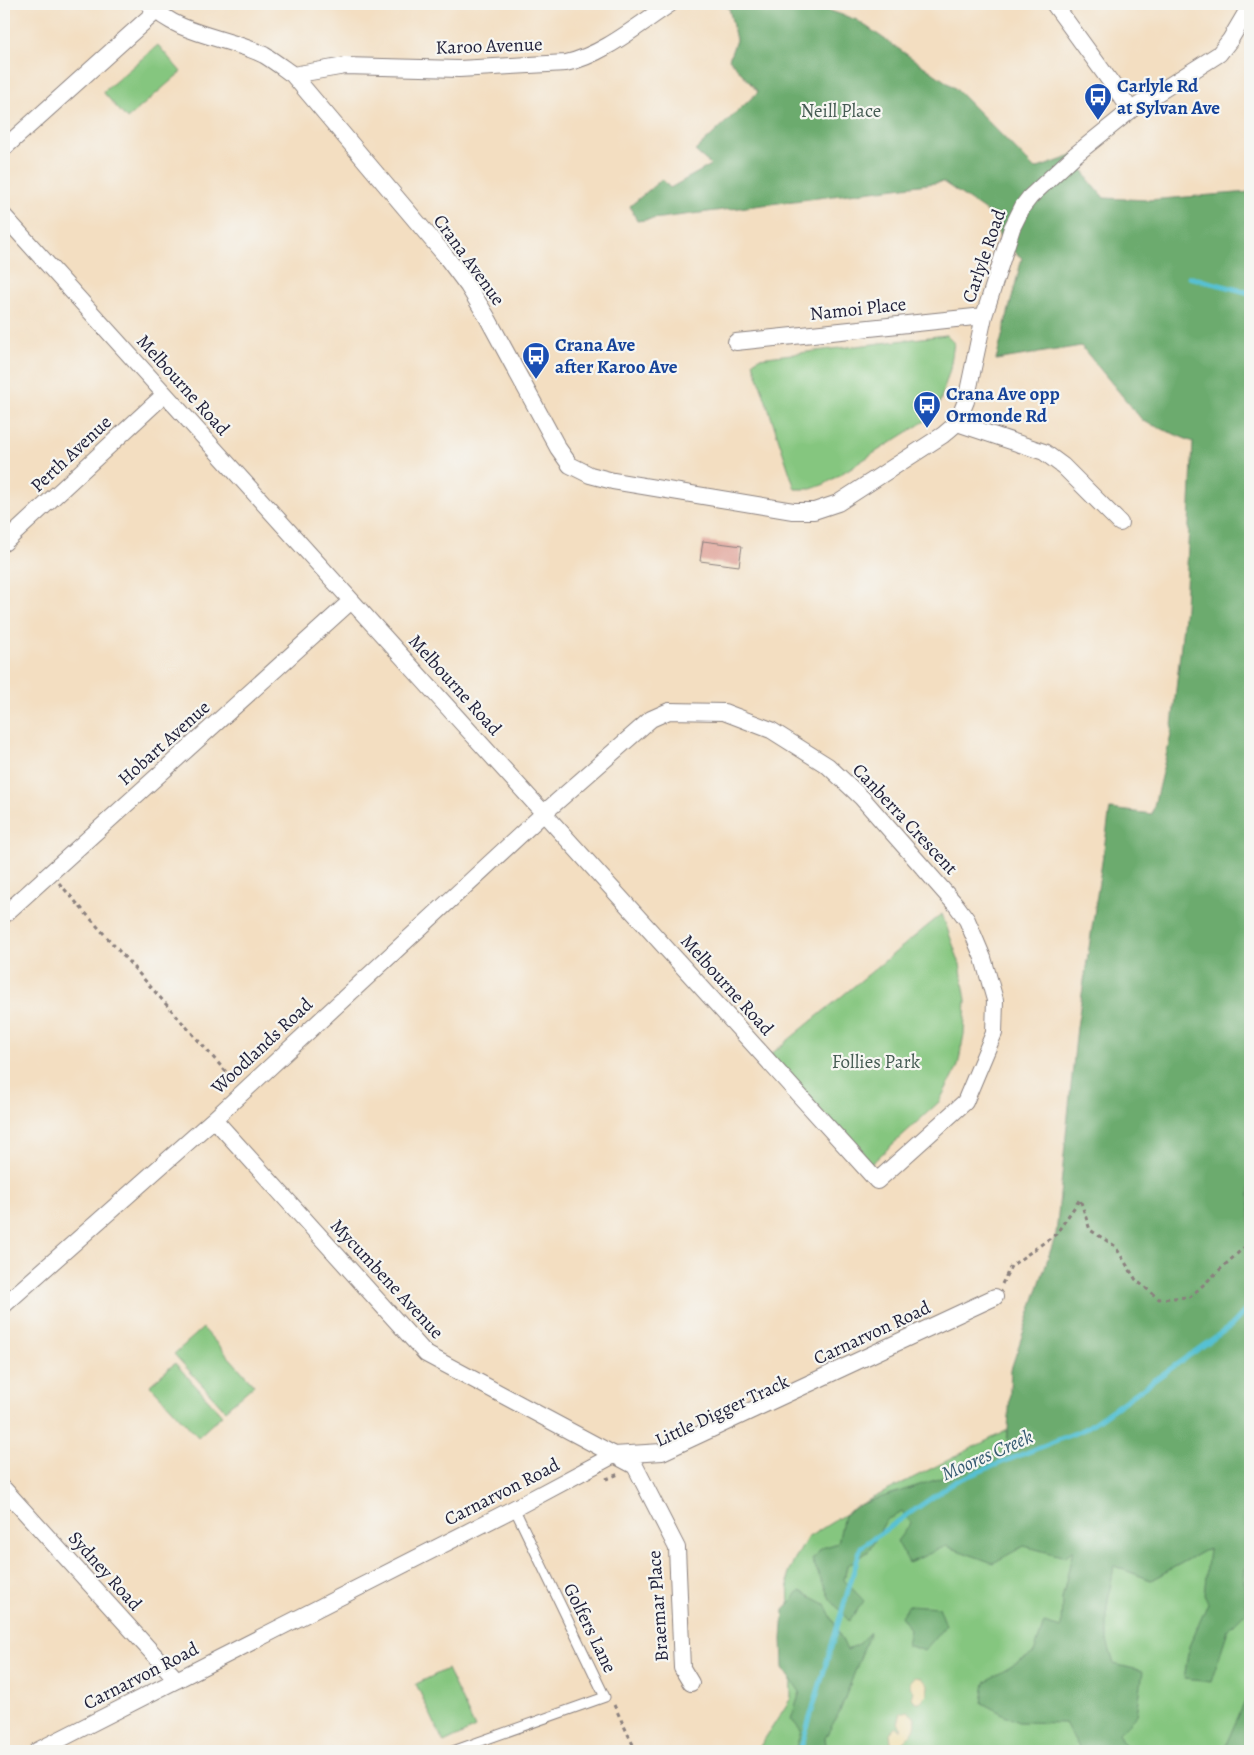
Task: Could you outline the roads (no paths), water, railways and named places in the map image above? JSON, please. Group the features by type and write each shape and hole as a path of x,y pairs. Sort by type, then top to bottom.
{"street":[{"name":"Karoo Avenue","path":"293,75 345,66 459,69 566,63 581,60 596,53 670,4"},
{"path":"1054,4 1131,110"},
{"name":"Crana Avenue","path":"156,6 179,25 263,55 293,75 444,254 468,286 483,309 558,448 570,465 590,475 613,482 793,511 814,511 838,503 943,435"},
{"path":"4,148 156,6"},
{"name":"Carlyle Road","path":"943,435 957,423 966,401 984,316 1012,228 1023,206 1030,197 1075,155 1131,110 1218,54 1230,40 1250,6"},
{"name":"Melbourne Road","path":"4,216 350,601 878,1180"},
{"name":"Namoi Place","path":"736,342 984,316"},
{"name":"Perth Avenue","path":"4,543 164,395"},
{"path":"957,423 1044,452 1063,466 1120,523"},
{"name":"Hobart Avenue","path":"4,915 350,601"},
{"name":"Canberra Crescent","path":"544,813 651,719 669,711 724,712 771,730 828,766 862,798 967,920 983,958 995,1000 994,1033 965,1102 878,1180"},
{"name":"Woodlands Road","path":"4,1305 214,1119 544,813"},
{"name":"Mycumbene Avenue","path":"214,1119 426,1354 614,1455"},
{"name":"Carnarvon Road","path":"37,1751 513,1510 614,1455 662,1452 995,1298"},
{"name":"Braemar Place","path":"614,1455 635,1466 677,1548 682,1668 691,1683"},
{"name":"Sydney Road","path":"4,1489 177,1680"}],"lane":[{"name":"Golfers Lane","path":"453,1751 605,1696 518,1516 513,1510"}],"waterway":[{"path":"1189,277 1250,293"},
{"name":"Moores Creek","path":"800,1751 861,1547 956,1481 1085,1429 1231,1326 1250,1306"}],"place":[{"name":"Carlyle Rd at Sylvan Ave","path":"1098,121"},
{"name":"Crana Ave after Karoo Ave","path":"536,380"},
{"name":"Crana Ave opp Ormonde Rd","path":"927,429"}],"park label":[{"name":"Neill Place","path":"841,111"},
{"name":"Follies Park","path":"876,1062"}]}
